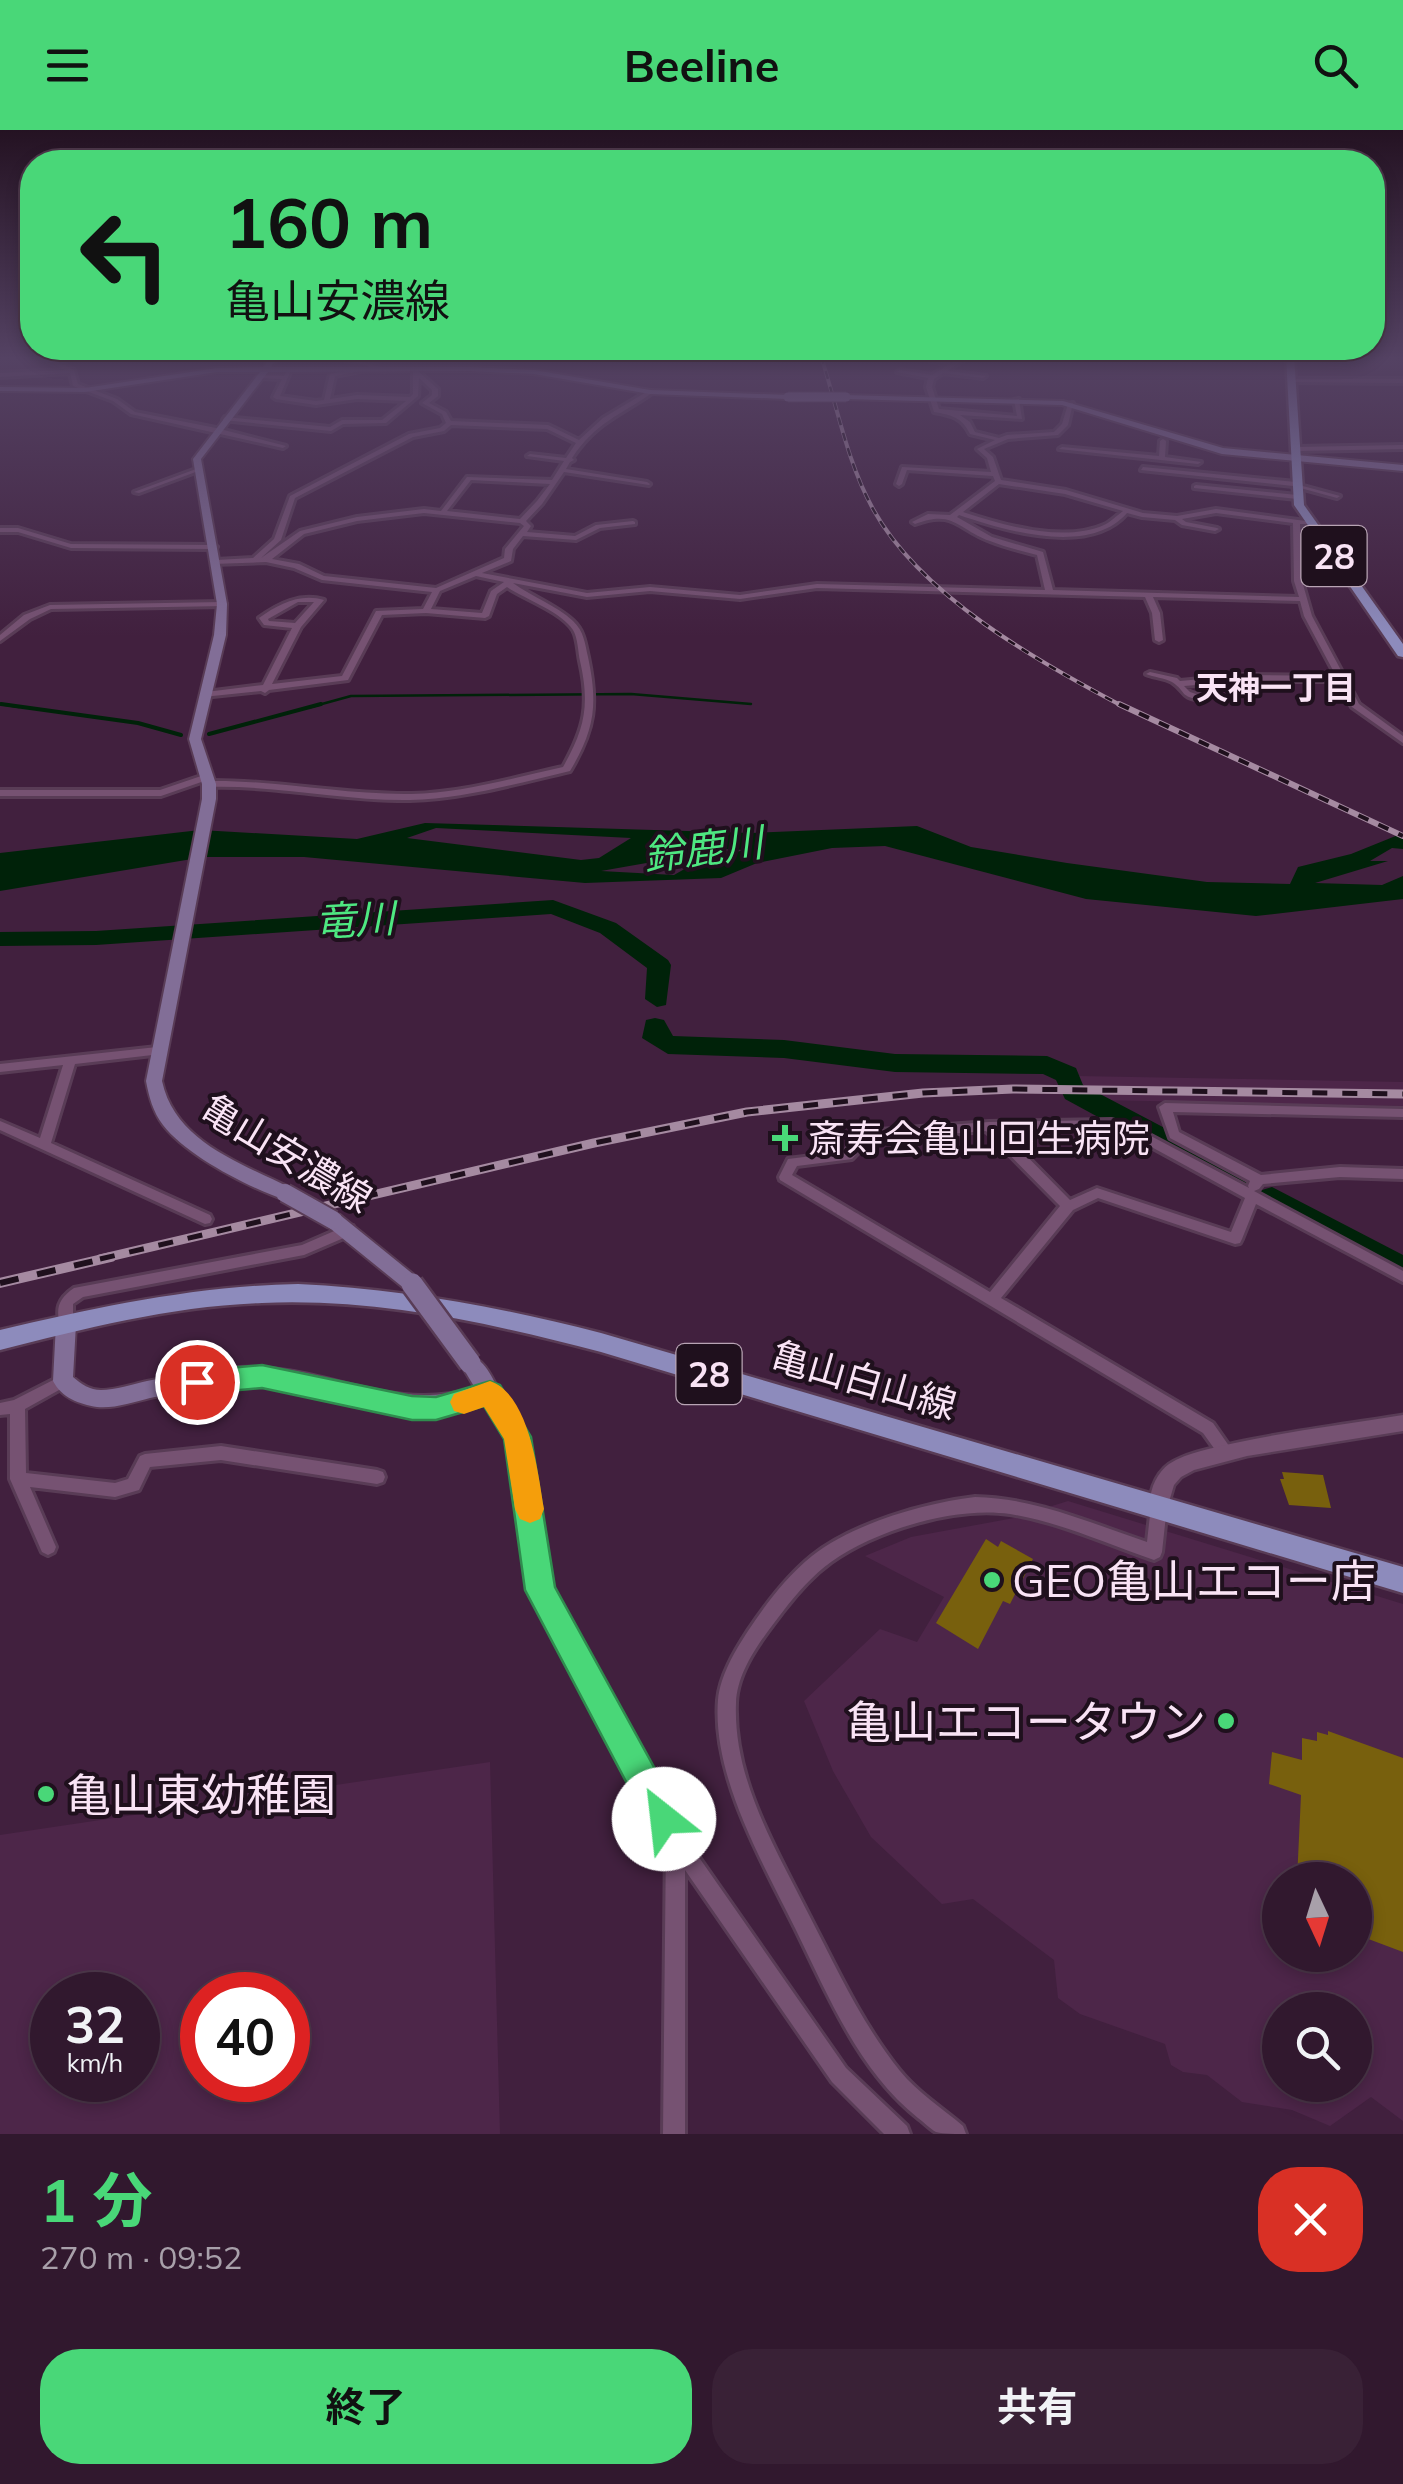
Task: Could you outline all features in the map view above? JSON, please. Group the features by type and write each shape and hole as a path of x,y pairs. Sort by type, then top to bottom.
{"main road":[{"path":"198,470 201,450"},
{"path":"1227,450 1403,468"},
{"name":"28","path":"1297,450 1296,489 1311,524 1403,653"},
{"name":"亀山安濃線","path":"198,470 222,604 220,635 195,738 208,786 158,1048 154,1092 170,1122 200,1146 341,1225 412,1284 490,1393"},
{"name":"亀山白山線","path":"0,1340 66,1324 238,1294 346,1295 465,1310 592,1340 1403,1580"},
{"path":"66,1324 63,1381 77,1393 101,1399 262,1376 392,1406 424,1408 490,1393"}],"street":[{"path":"256,560 277,540 288,501 296,494 383,450"},
{"path":"216,562 266,560 296,566 322,578 436,590 480,575 508,559 509,549 576,450"},
{"path":"981,450 990,457 996,478"},
{"path":"1068,450 1198,462"},
{"path":"1162,450 1162,458"},
{"path":"1198,450 1198,505 1210,511"},
{"path":"1297,454 1356,450"},
{"path":"530,456 571,460"},
{"path":"899,484 904,468 996,478 1066,492 1124,513 1177,518 1210,511 1311,524"},
{"path":"1144,469 1337,496"},
{"path":"137,492 198,470"},
{"path":"563,470 648,484"},
{"path":"443,512 469,478 552,482"},
{"path":"956,515 996,478"},
{"path":"1196,487 1296,489"},
{"path":"266,560 294,536 358,518 443,512 576,538 598,526 633,522"},
{"path":"914,522 928,516 956,515 1002,528 1062,534 1107,528 1124,513"},
{"path":"956,515 989,539 1040,554 1050,593"},
{"path":"1177,518 1184,524 1216,528"},
{"path":"1296,522 1301,599 1354,705 1403,740"},
{"path":"524,527 574,530"},
{"path":"0,530 18,530 71,546 213,547"},
{"path":"480,575 587,595 650,589 740,597 817,586 1301,599"},
{"path":"206,695 344,678 379,613 426,611 485,616 494,592 508,582"},
{"path":"0,793 161,792 286,784 410,797 449,794 567,769 586,739 592,694 572,624 508,582"},
{"path":"426,611 436,590"},
{"path":"1148,595 1156,613 1159,640"},
{"path":"265,690 297,626 320,600 297,600 263,618 267,623 297,626"},
{"path":"0,640 28,617 50,607 222,604"},
{"path":"1150,674 1180,684 1245,678 1341,679"},
{"path":"1180,684 1187,694 1199,698"},
{"path":"0,1068 158,1048"},
{"path":"44,1146 71,1058"},
{"path":"1403,1113 1165,1107 1174,1135 1259,1180 1340,1172 1403,1174"},
{"path":"1226,1453 1208,1428 785,1177 784,1172 793,1162 848,1156 866,1136 990,1126 1112,1124 1403,1278"},
{"path":"0,1125 206,1219"},
{"path":"990,1126 1068,1206"},
{"path":"992,1299 1068,1206 1097,1193 1235,1239 1249,1195 1259,1180"},
{"path":"66,1324 66,1301 79,1292 304,1250 341,1225"},
{"path":"48,1547 18,1479 8,1407 63,1381"},
{"path":"490,1393 517,1437 540,1590 676,1840 839,2075 899,2134"},
{"path":"955,2134 893,2080 836,1990 748,1812 732,1762 729,1688 764,1626 802,1575 849,1542 888,1526 983,1504 1012,1508 1154,1552 1160,1489 1174,1471 1226,1453 1403,1423"},
{"path":"18,1479 115,1490 134,1485 145,1461 222,1452 377,1477"},
{"path":"674,2134 676,1840"}],"shaded area":[{"path":"1077,1076 1403,1082 1403,1106 1097,1100 1082,1093"},
{"name":"亀山エコータウン","path":"1068,1501 1403,1604 1403,2121 1372,2098 1372,1992 1262,1992 1262,2102 1364,2102 1330,2126 1292,2110 1242,2102 1207,2075 1183,2072 1171,2065 1165,2044 1080,2014 1058,1998 1054,1960 973,1899 942,1904 871,1837 833,1771 804,1701 880,1629 917,1642 944,1597 865,1556 911,1537 1014,1518"},
{"path":"490,1762 500,2134 0,2134 0,1835"}],"water":[{"name":"鈴鹿川","path":"425,823 751,833 917,826 971,847 1067,863 1207,882 1290,884 1298,867 1351,854 1403,833 1403,849 1392,848 1370,861 1388,861 1315,883 1382,885 1403,876 1403,899 1256,916 1086,899 885,846 832,848 757,863 721,878 585,883 304,857 204,857 0,891 0,853 200,830 357,839","holes":["436,828 631,838 599,858 581,860 407,838","726,849 744,850 695,863 674,875 601,871"]}],"building":[{"path":"1282,1472 1323,1475 1331,1508 1289,1505 1280,1479 1284,1479"},
{"name":"GEO亀山エコー店","path":"986,1539 998,1547 1001,1541 1033,1559 1010,1604 1003,1601 978,1649 936,1623"},
{"path":"1328,1731 1403,1758 1403,1952 1372,1940 1372,1862 1298,1862 1301,1795 1269,1784 1272,1752 1302,1760 1302,1738 1317,1741 1317,1732 1328,1735"}],"waterway":[{"path":"311,707 351,696 631,694 751,704"},
{"path":"0,704 19,707"},
{"path":"1,704 138,723 181,735"},
{"path":"209,734 321,704"},
{"name":"竜川","path":"0,939 96,938 553,907 608,928 659,965 657,999"},
{"name":"竜川","path":"655,1026 655,1038 668,1045 784,1049 895,1063 1047,1065 1067,1074 1071,1084"},
{"name":"竜川","path":"1074,1092 1244,1183"},
{"name":"竜川","path":"1272,1198 1403,1269"}],"railway":[{"path":"848,450 873,509 920,570 1019,648 1124,707"},
{"path":"1119,704 1403,836"},
{"path":"100,1259 594,1143 747,1112 923,1093 1013,1089 1403,1094"},
{"path":"0,1283 111,1257"}],"slow traffic":[{"path":"464,1402 490,1393 506,1418 517,1437 530,1509"}],"place":[{"name":"斎寿会亀山回生病院","path":"785,1138"},
{"name":"GEO亀山エコー店","path":"992,1580"},
{"name":"亀山エコータウン","path":"1226,1721"},
{"name":"亀山東幼稚園","path":"46,1794"}],"district":[{"name":"天神一丁目","path":"1276,687"}],"route":[{"path":"197,1382 262,1376 412,1408 463,1403 490,1393 517,1437 540,1590 664,1819"}]}
